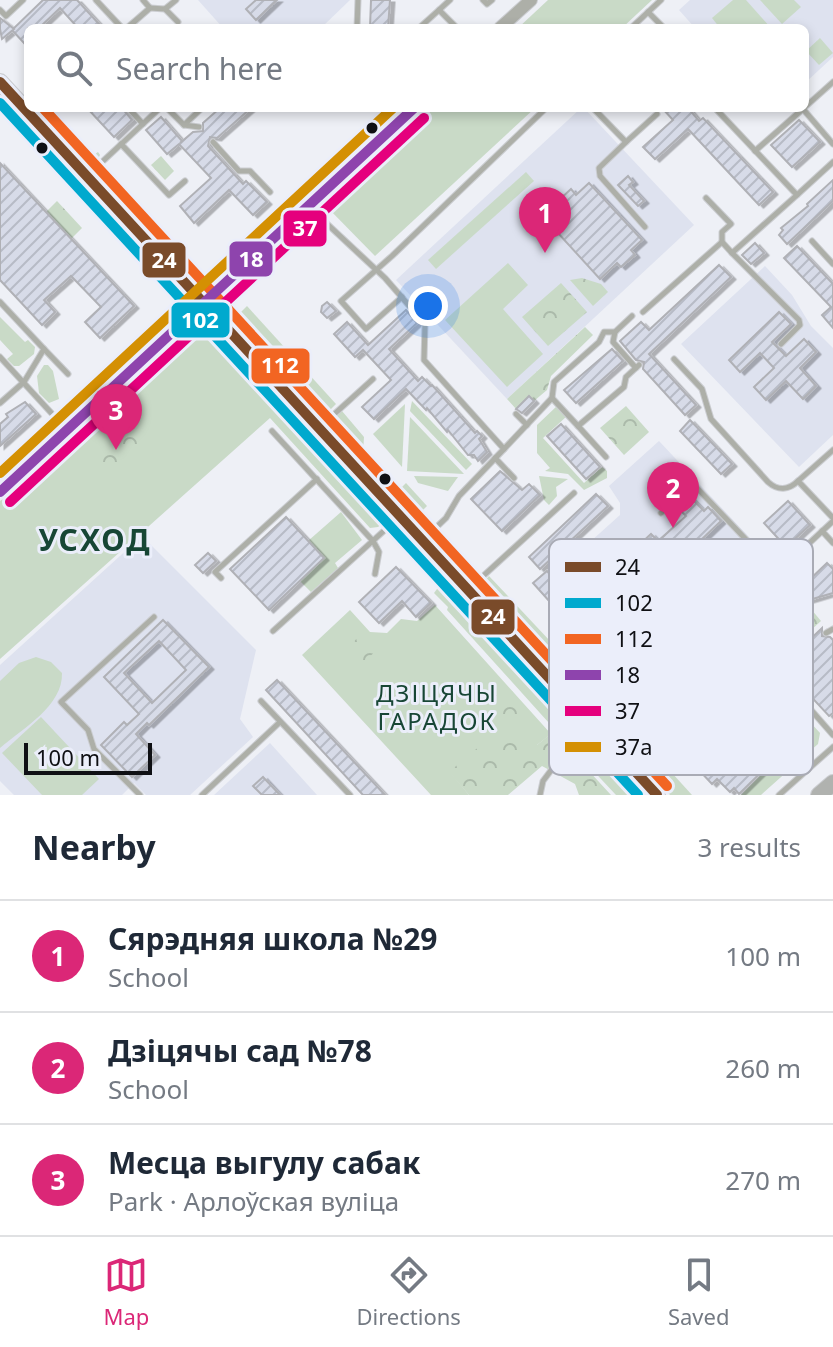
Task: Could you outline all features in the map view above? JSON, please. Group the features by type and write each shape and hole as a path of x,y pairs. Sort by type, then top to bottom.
{"highway":[{"path":"819,795 833,783"}],"main road":[{"path":"0,82 24,103"},
{"path":"34,112 88,176 549,677"},
{"path":"639,775 657,795"}],"street":[{"path":"504,24 531,0"},
{"path":"0,492 410,112"}],"lane":[{"path":"0,10 6,16 23,0"},
{"path":"96,0 120,24"},
{"path":"143,0 150,8"},
{"path":"165,9 176,0"},
{"path":"357,24 358,0"},
{"path":"423,24 450,0"},
{"path":"483,0 487,4 492,0"},
{"path":"635,24 661,0"},
{"path":"129,24 150,8 165,9 178,22"},
{"path":"439,10 453,24"},
{"path":"648,12 660,24"},
{"path":"809,104 833,82"},
{"path":"132,112 143,124"},
{"path":"88,176 156,112"},
{"path":"171,112 184,125 199,127"},
{"path":"184,125 198,112"},
{"path":"402,297 366,329 341,301 542,112"},
{"path":"597,112 626,142"},
{"path":"719,112 797,195"},
{"path":"755,151 799,112"},
{"path":"807,112 833,144"},
{"path":"645,227 600,176 599,168 657,114"},
{"path":"213,142 239,171 250,171 270,192"},
{"path":"121,144 169,195 185,181"},
{"path":"732,253 833,162"},
{"path":"706,198 731,224 722,232 722,242 799,320 800,325 781,344"},
{"path":"308,206 402,297 425,324 424,360 504,449"},
{"path":"812,241 833,264"},
{"path":"643,312 722,242"},
{"path":"0,302 68,374"},
{"path":"578,426 624,387 626,377 638,367 613,342 615,332 632,316"},
{"path":"423,540 446,518 459,496 552,398 554,382 599,342 604,332 615,332"},
{"path":"0,403 24,382 44,349"},
{"path":"0,357 67,430"},
{"path":"674,359 702,389 711,419 778,489 798,481 833,450"},
{"path":"319,428 373,379"},
{"path":"552,398 606,457"},
{"path":"516,414 527,425"},
{"path":"272,431 373,541 379,552 375,574"},
{"path":"495,458 514,478"},
{"path":"676,466 746,539"},
{"path":"221,578 215,572 317,479"},
{"path":"798,481 833,520 813,540"},
{"path":"661,513 693,484"},
{"path":"469,589 574,493"},
{"path":"273,631 400,516"},
{"path":"822,531 833,543"},
{"path":"140,795 94,749 88,730 61,702 154,617"},
{"path":"826,633 833,629"},
{"path":"261,701 350,795"},
{"path":"813,712 833,735"},
{"path":"202,795 280,722"},
{"path":"833,747 833,756"},
{"path":"813,765 833,747"},
{"path":"540,795 549,773"},
{"path":"779,795 802,775"}],"shaded area":[{"path":"198,0 350,0 325,24 219,24"},
{"path":"690,0 833,0 833,57 809,79 809,24 691,24 679,10"},
{"path":"577,112 588,112 694,225 507,399 396,280"},
{"path":"765,266 792,295 811,326 833,348 833,435 799,467 681,344"},
{"path":"659,441 751,539 593,539 620,515 620,503 609,486"},
{"path":"142,536 256,650 240,719 253,737 190,795 146,795 134,783 122,795 14,795 0,781 0,665"},
{"path":"270,743 317,795 214,795"}],"green space":[{"path":"548,0 652,0 626,24 522,24"},
{"path":"733,0 746,0 767,24 717,24 712,18"},
{"path":"760,0 794,0 801,7 782,24"},
{"path":"820,38 833,53 819,65 809,54 809,48"},
{"path":"47,112 53,112 50,115 91,157 98,152 97,161 92,162"},
{"path":"428,112 531,112 375,256 326,206"},
{"path":"161,156 174,171 165,180 151,165"},
{"path":"526,172 534,181 436,269 428,260"},
{"path":"57,201 82,228 71,239 46,212"},
{"path":"508,263 528,285 503,309 543,354 507,387 445,320"},
{"path":"582,278 601,284 608,292 593,306 570,280"},
{"path":"561,283 587,312 548,346 522,317"},
{"path":"247,306 336,404 325,415 240,313"},
{"path":"0,317 25,342 28,340 35,347 34,354 19,366 14,366 7,359 13,354 0,340"},
{"path":"585,327 593,335 551,376 547,390 534,401 529,396 516,409 507,399"},
{"path":"208,328 217,333 386,516 386,521 370,528 270,418 0,659 0,501 195,330"},
{"path":"44,365 53,371 59,399 49,403 39,393 37,376"},
{"path":"412,401 472,464 466,470 410,411"},
{"path":"405,404 402,467 373,434"},
{"path":"557,406 567,416 543,438 584,483 602,467 607,471 607,478 584,490 568,474 545,471 550,468 537,453 537,425"},
{"path":"626,406 649,432 624,455 600,428"},
{"path":"342,411 364,437 363,452 332,425"},
{"path":"410,417 464,474 407,471"},
{"path":"121,424 143,447 111,476 90,453"},
{"path":"414,476 458,477 448,491 418,483"},
{"path":"539,476 568,479 556,487 557,496 549,505 544,500"},
{"path":"406,483 427,506 416,517 400,489"},
{"path":"341,512 362,540 335,563 338,568 311,592 300,581 324,558 308,541"},
{"path":"489,576 549,640 549,663 482,589"},
{"path":"440,585 459,595 549,694 549,723 447,610 448,607 434,593"},
{"path":"435,605 549,732 549,736 537,745 538,757 450,772 469,795 431,795 302,655 350,610 370,632 387,633 401,619 417,621"},
{"path":"813,611 821,621 813,628"},
{"path":"362,634 377,650 357,668 342,652"},
{"path":"36,657 51,662 62,673 61,685 49,706 0,748 0,681 19,663"},
{"path":"512,691 527,712 525,725 518,729 508,722 537,756 537,745 549,735 549,770 542,766 508,795 469,795 449,772 507,723 496,720 492,708 495,696"},
{"path":"41,717 99,779 82,795 42,795 2,753"},
{"path":"813,725 820,733 818,744 813,748"},
{"path":"558,775 593,775 611,795 579,795 575,784"},
{"path":"597,775 616,775 634,795 616,795"},
{"path":"651,775 674,775 692,795 670,795"},
{"path":"761,775 783,775 761,795 741,795"}],"building":[{"path":"43,0 77,0 99,24 74,24 60,8 43,24 24,24 24,43 12,30"},
{"path":"256,0 277,0 256,20 246,9"},
{"path":"371,0 390,0 388,24 370,24"},
{"path":"0,18 14,29 2,39 0,29"},
{"path":"91,112 125,112 132,120 114,137"},
{"path":"215,112 246,112 217,138 210,137 208,146 243,184 246,181 267,202 253,215 229,190 194,223 180,206 211,178 179,144 167,154 146,130 161,117 182,141 180,143 193,132 203,131 203,123"},
{"path":"666,112 691,112 699,121 703,118 773,192 759,205 688,129 655,159 643,147 673,120"},
{"path":"799,120 820,142 792,167 771,145"},
{"path":"0,163 134,306 100,338 85,322 101,307 71,276 44,300 55,312 42,325 0,280"},
{"path":"628,176 633,182 629,185 644,201 638,206 618,185"},
{"path":"833,180 833,201 787,244 779,235 783,230 781,228"},
{"path":"589,183 642,240 631,250 635,255 621,267 617,263 600,279 547,221 563,207 558,201 571,189 576,195"},
{"path":"755,243 764,253 751,264 742,255"},
{"path":"797,246 833,284 833,328 822,315 831,307 784,258"},
{"path":"719,265 731,277 649,354 696,405 685,415 643,369 644,362 636,360 620,341 641,322 649,330"},
{"path":"327,302 336,311 327,318 321,312"},
{"path":"406,310 417,323 389,349 418,381 422,377 432,385 475,433 477,431 482,436 479,439 487,452 478,461 474,455 468,455 448,430 406,389 374,419 362,407 391,380 363,350 355,357 334,334 347,322 368,345"},
{"path":"779,312 791,324 772,342 786,356 804,339 816,352 800,368 816,386 803,399 786,381 766,400 754,387 774,368 760,353 740,372 729,360"},
{"path":"612,349 623,361 576,403 564,390"},
{"path":"529,396 534,401 522,413 516,409"},
{"path":"25,402 36,414 0,446 0,424 8,417 6,414"},
{"path":"690,420 732,464 721,474 680,431"},
{"path":"561,424 600,467 586,479 547,436"},
{"path":"500,471 522,490 529,484 540,495 502,531 471,499"},
{"path":"596,494 608,506 572,539 549,539 549,561 540,569 529,557"},
{"path":"691,498 704,511 708,507 721,521 702,539 660,539 686,516 679,509"},
{"path":"788,501 810,525 795,539 779,539 764,523"},
{"path":"286,517 324,558 269,610 230,569"},
{"path":"208,553 216,561 203,573 195,565"},
{"path":"827,563 833,569 833,593 813,599 813,576"},
{"path":"396,567 431,603 416,617 402,601 379,623 359,602"},
{"path":"547,571 549,601 533,583"},
{"path":"163,620 209,667 136,734 155,755 132,777 101,745 124,722 127,725 139,714 104,677","holes":["159,641 186,670 152,703 124,673"]},
{"path":"822,628 822,636 833,640 833,713 829,716 813,699 813,637"},
{"path":"277,680 385,795 363,795 266,690"},
{"path":"704,775 758,775 739,794 734,788 730,792 717,779 712,784"},
{"path":"263,777 280,795 262,795 253,786"}],"transit line":[{"name":"24","path":"0,82 24,108"},
{"name":"102","path":"0,103 549,698"},
{"name":"24","path":"28,112 549,678"},
{"name":"112","path":"47,112 549,658"},
{"name":"37а","path":"0,473 389,112"},
{"name":"18","path":"0,492 410,112"},
{"name":"37","path":"10,502 424,118"},
{"name":"102","path":"620,775 638,795"},
{"name":"24","path":"639,775 657,795"},
{"name":"112","path":"657,775 667,786"}],"place":[{"name":"Сярэдняя школа №29","path":"545,253"},
{"name":"Месца выгулу сабак","path":"116,450"},
{"name":"Дзіцячы сад №78","path":"673,528"}],"district":[{"name":"УСХОД","path":"95,541"},
{"name":"ДЗІЦЯЧЫ ГАРАДОК","path":"437,708"}]}
